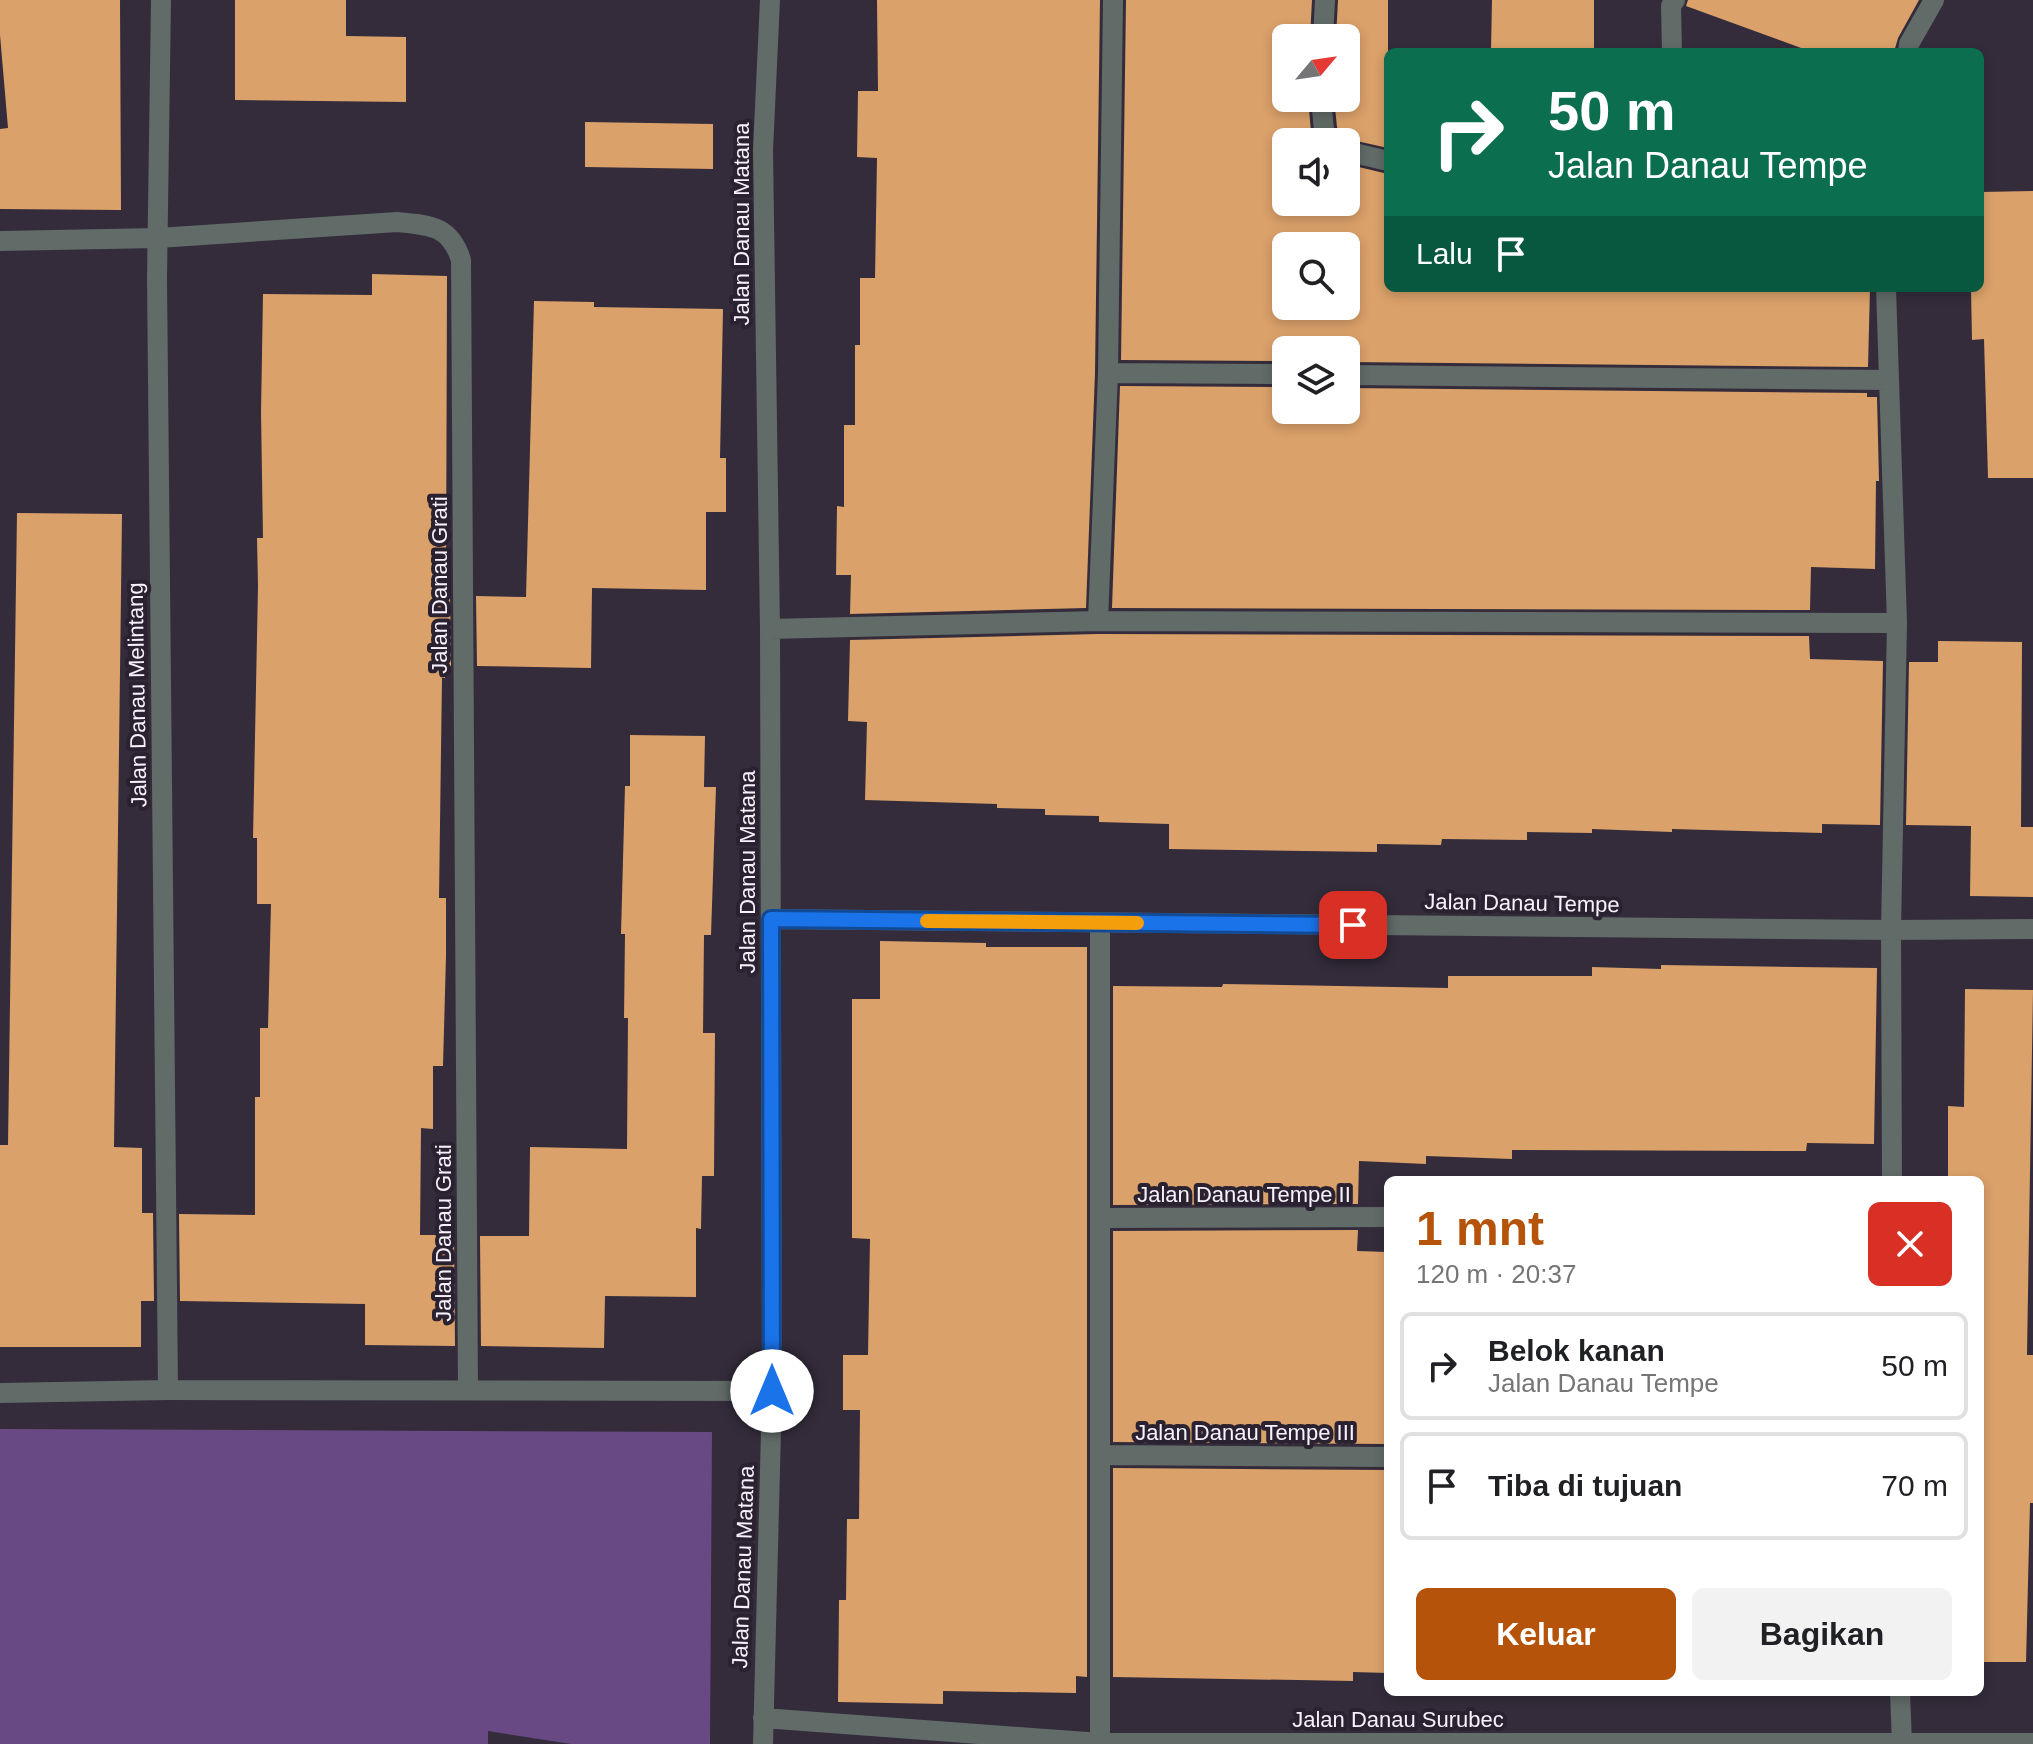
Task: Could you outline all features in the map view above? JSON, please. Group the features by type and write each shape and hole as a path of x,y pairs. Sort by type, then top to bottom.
{"street":[{"name":"Jalan Danau Melintang","path":"161,0 158,238 168,1390"},
{"name":"Jalan Danau Matana","path":"763,1744 772,1391 770,629 763,150 770,0"},
{"path":"1098,621 1108,373 1113,0"},
{"path":"1324,24 1325,0"},
{"path":"1908,48 1934,0"},
{"path":"1669,2 1672,48"},
{"path":"1360,156 1384,161"},
{"name":"Jalan Danau Grati","path":"0,241 158,238 397,222 432,225 457,247 461,260 468,1390"},
{"path":"1886,292 1897,623 1891,930 1892,1176"},
{"path":"1108,373 1272,374"},
{"path":"1360,375 1889,380"},
{"path":"770,629 1098,621 1897,623"},
{"name":"Jalan Danau Tempe","path":"771,919 2033,929"},
{"path":"1100,923 1100,1743"},
{"name":"Jalan Danau Tempe II","path":"1101,1218 1384,1217"},
{"path":"0,1393 168,1390 772,1391"},
{"name":"Jalan Danau Tempe III","path":"1101,1455 1384,1457"},
{"path":"1900,1696 1902,1744"},
{"name":"Jalan Danau Surubec","path":"763,1718 1100,1743 2033,1743"}],"shaded area":[{"path":"0,1429 712,1432 710,1744 571,1744 488,1731 488,1744 0,1744"}],"building":[{"path":"0,0 120,0 121,210 0,209 0,129 8,128"},
{"path":"235,0 346,0 346,36 406,37 406,102 235,100"},
{"path":"877,0 1100,0 1095,373 1086,608 850,614 851,575 836,575 837,506 844,507 844,425 855,425 855,345 860,345 860,278 875,278 877,158 857,157 858,91 878,91"},
{"path":"1126,0 1312,0 1311,24 1272,24 1272,112 1309,112 1311,128 1272,128 1272,216 1360,216 1360,167 1384,173 1384,292 1870,292 1868,367 1360,362 1360,336 1272,336 1272,361 1121,360"},
{"path":"1338,0 1388,0 1388,48 1384,48 1384,147 1360,142 1360,128 1337,127 1335,112 1360,112 1360,24 1337,24"},
{"path":"1492,0 1594,0 1594,48 1491,48"},
{"path":"1688,0 1919,0 1895,48 1801,48 1686,6"},
{"path":"585,122 713,124 713,169 585,167"},
{"path":"2033,191 2033,478 1988,478 1984,339 1972,340 1971,292 1984,292 1984,192"},
{"path":"372,274 447,276 446,596 450,596 451,666 445,666 445,678 442,678 439,898 446,898 443,1066 433,1066 433,1129 421,1128 420,1235 454,1235 455,1346 365,1345 365,1304 180,1301 179,1214 255,1215 255,1097 260,1097 260,1028 268,1028 271,904 257,904 257,838 253,838 257,538 263,538 263,294 372,295"},
{"path":"534,301 594,302 594,307 723,309 720,458 726,458 726,512 706,512 706,590 592,588 591,668 477,666 476,596 526,597"},
{"path":"1120,386 1272,387 1272,424 1360,424 1360,388 1867,393 1867,397 1877,397 1879,481 1876,481 1875,569 1811,567 1810,610 1112,608"},
{"path":"17,513 122,514 114,1147 142,1148 142,1213 153,1213 154,1301 141,1301 141,1347 0,1347 0,1145 8,1145"},
{"path":"1098,634 1809,636 1810,659 1883,661 1880,825 1822,824 1822,833 1672,829 1672,832 1592,829 1592,833 1527,832 1527,840 1442,839 1441,845 1377,844 1377,852 1169,849 1169,824 1099,822 1099,816 1045,815 1045,809 997,808 997,804 865,800 867,722 848,721 850,640"},
{"path":"1938,641 2022,642 2021,827 2033,827 2033,897 1970,896 1971,826 1906,825 1909,662 1938,662"},
{"path":"630,735 705,736 704,787 716,787 711,935 704,935 703,1033 715,1033 714,1176 702,1176 701,1229 696,1228 696,1297 605,1296 604,1348 481,1346 480,1236 529,1236 530,1147 627,1149 628,1018 624,1018 625,934 621,934 625,786 630,786"},
{"path":"880,941 986,943 986,947 1087,947 1087,1677 1076,1676 1076,1693 943,1691 943,1704 838,1702 839,1600 846,1600 847,1519 859,1519 860,1410 843,1410 843,1355 868,1355 870,1239 852,1238 852,999 880,999"},
{"path":"1661,965 1877,968 1874,1144 1807,1143 1806,1151 1512,1150 1512,1159 1426,1156 1426,1164 1359,1161 1358,1204 1113,1205 1113,986 1222,987 1223,984 1448,988 1448,976 1592,976 1592,967 1661,969"},
{"path":"1965,989 2033,990 2027,1355 2033,1355 2033,1503 2030,1503 2026,1662 1984,1662 1984,1176 1948,1176 1948,1106 1964,1107"},
{"path":"1358,1230 1357,1251 1384,1252 1384,1444 1113,1442 1113,1231"},
{"path":"1113,1468 1384,1470 1384,1673 1353,1672 1353,1681 1113,1677"}],"slow traffic":[{"path":"927,921 1137,923"}],"route":[{"path":"772,1391 771,919 1353,925"}]}
